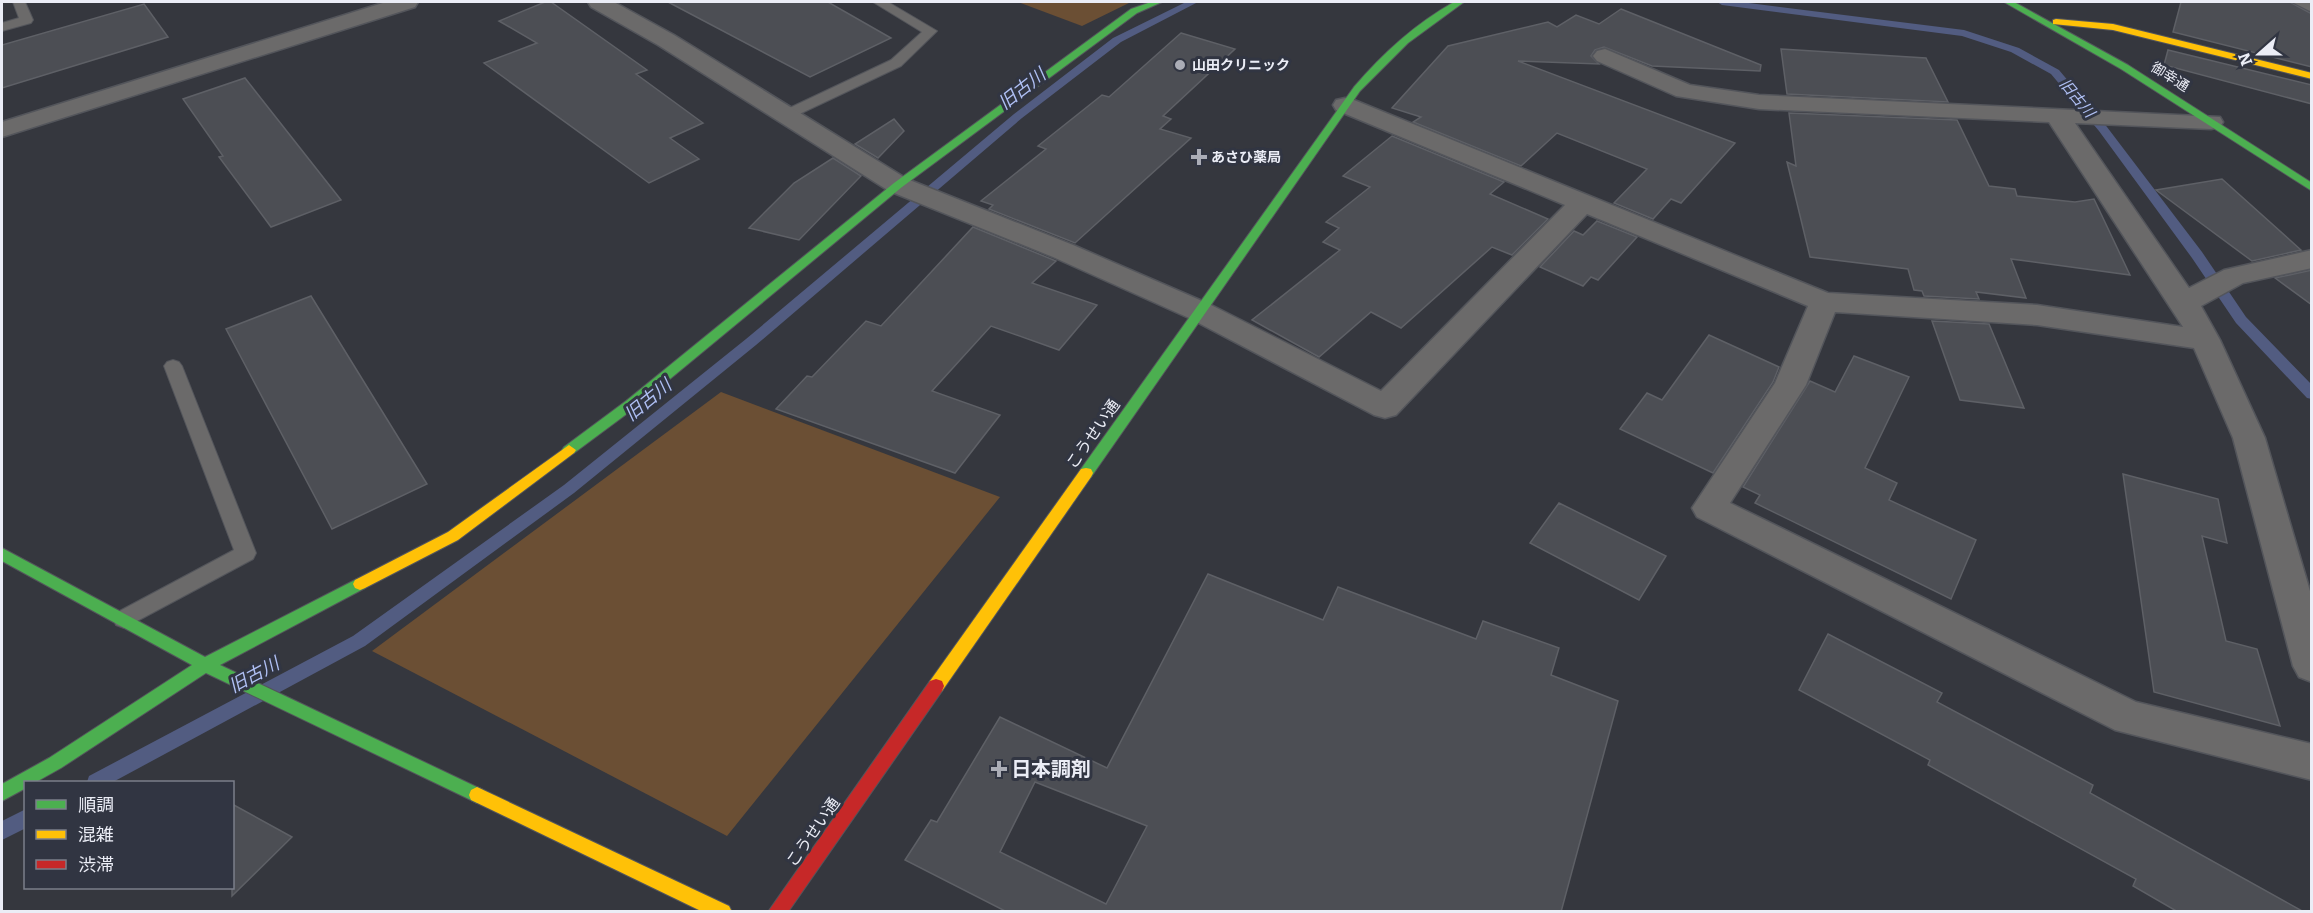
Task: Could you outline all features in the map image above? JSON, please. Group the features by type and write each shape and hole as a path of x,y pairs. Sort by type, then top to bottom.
{"street":[{"path":"2,130 407,2"},
{"path":"599,2 916,193 1063,251 1199,311 1384,407 1584,202"},
{"path":"2,793 55,763 205,665 453,536 916,193 1092,40 1134,11 1158,2"},
{"name":"こうせい通","path":"777,912 1345,105 1392,48 1418,27 1460,2"},
{"name":"御幸通","path":"2009,2 2048,22 2211,122 2312,188"},
{"path":"2048,22 2112,27 2312,76"},
{"path":"1605,56 1684,91 1759,102 2211,122"},
{"path":"1345,105 1824,302 2037,315 2205,340"},
{"path":"2062,115 2189,300 2249,438 2312,666"},
{"path":"2189,300 2234,276 2312,259"},
{"path":"1824,302 1790,385 1709,508 2129,718 2312,762"},
{"path":"2,554 205,665 723,912"}],"lane":[{"path":"2,27 26,20 19,2"},
{"path":"786,115 896,63 930,31 879,2"},
{"path":"2298,2 2312,8"},
{"path":"124,619 246,553 173,366"}],"shaded area":[{"path":"1018,2 1131,2 1082,26"},
{"path":"721,392 1000,497 727,836 372,651"}],"building":[{"path":"545,2 551,2 647,70 636,74 703,123 670,138 699,159 649,183 484,63 537,43 499,21"},
{"path":"668,2 828,2 891,38 810,77"},
{"path":"2181,2 2290,2 2312,14 2312,67 2173,32"},
{"path":"144,4 168,37 2,88 2,45"},
{"path":"1621,9 1761,65 1760,71 1652,66 1604,47 1595,50 1591,56 1599,64 1518,61 1735,143 1681,203 1671,199 1653,219 1614,203 1647,169 1557,133 1521,166 1413,122 1421,117 1392,108 1448,46 1548,22 1557,27 1576,15 1599,24"},
{"path":"1181,33 1235,49 1163,116 1171,119 1160,129 1191,138 1075,243 989,209 993,205 981,201 1046,149 1038,146 1102,95 1109,97"},
{"path":"1781,49 1926,58 1948,102 1787,94"},
{"path":"2168,50 2312,85 2312,104 2164,65"},
{"path":"245,78 341,200 271,227 219,157 223,156 183,99"},
{"path":"1789,113 1957,120 1989,186 2015,189 2017,196 2075,202 2094,199 2130,275 2011,259 2026,298 1976,292 1979,299 1924,296 1922,291 1914,290 1908,269 1810,257 1787,162 1796,166"},
{"path":"894,119 904,131 878,158 855,144"},
{"path":"1392,136 1504,182 1490,194 1548,219 1512,255 1492,247 1401,328 1371,312 1319,357 1252,320 1340,250 1323,242 1339,228 1326,222 1370,187 1343,176"},
{"path":"833,158 861,176 799,240 749,228 794,183"},
{"path":"2222,179 2301,250 2252,261 2156,190"},
{"path":"1597,221 1637,237 1598,280 1591,277 1583,286 1540,267 1574,231 1583,235"},
{"path":"973,227 1056,261 1032,283 1097,305 1059,350 991,326 932,391 1000,415 955,473 776,409 807,376 812,377 866,321 881,326"},
{"path":"2312,270 2312,305 2275,278"},
{"path":"311,296 427,484 332,529 226,329"},
{"path":"1932,321 1989,324 2024,408 1960,400"},
{"path":"1709,335 1779,367 1773,382 1713,473 1620,429 1647,393 1662,400"},
{"path":"1854,356 1909,377 1865,468 1897,483 1889,500 1976,540 1951,599 1755,503 1760,495 1743,487 1810,381 1835,392"},
{"path":"2123,474 2218,499 2227,543 2202,536 2226,641 2257,649 2280,726 2154,692"},
{"path":"1559,503 1666,556 1639,600 1530,543"},
{"path":"1208,574 1323,620 1338,587 1476,639 1483,621 1559,648 1551,675 1618,701 1561,912 1007,912 905,860 931,820 937,822 1000,717 1107,768","holes":["1035,782 1147,826 1106,904 1000,852"]},
{"path":"1828,634 1942,693 1937,702 2093,785 2090,793 2304,912 2178,912 2133,886 2136,879 1928,765 1930,760 1799,690"},
{"path":"234,805 292,837 232,896 232,889 234,889"}],"waterway":[{"name":"旧古川","path":"98,781 359,641 569,489 751,342 1018,116 1117,40 1193,2"},
{"name":"旧古川","path":"1722,2 1964,33 2015,50 2055,72 2103,129 2197,255 2241,320 2312,394"},
{"name":"旧古川","path":"2,831 24,819"}],"traffic: fast":[{"path":"569,450 631,404 898,185 1134,11 1158,2"},
{"path":"1086,473 1357,89 1404,41 1431,20 1460,2"},
{"path":"2008,2 2125,67 2312,188"},
{"path":"2,554 205,665 477,795"},
{"path":"2,793 55,763 205,665 360,584"}],"traffic: slow":[{"path":"2056,22 2113,27 2312,76"},
{"path":"360,584 453,536 569,450"},
{"path":"936,686 1086,473"},
{"path":"477,795 723,912"}],"traffic: jam":[{"path":"777,912 936,686"}],"place":[{"name":"山田クリニック","path":"1180,65"},
{"name":"あさひ薬局","path":"1199,157"},
{"name":"日本調剤","path":"999,769"}]}
